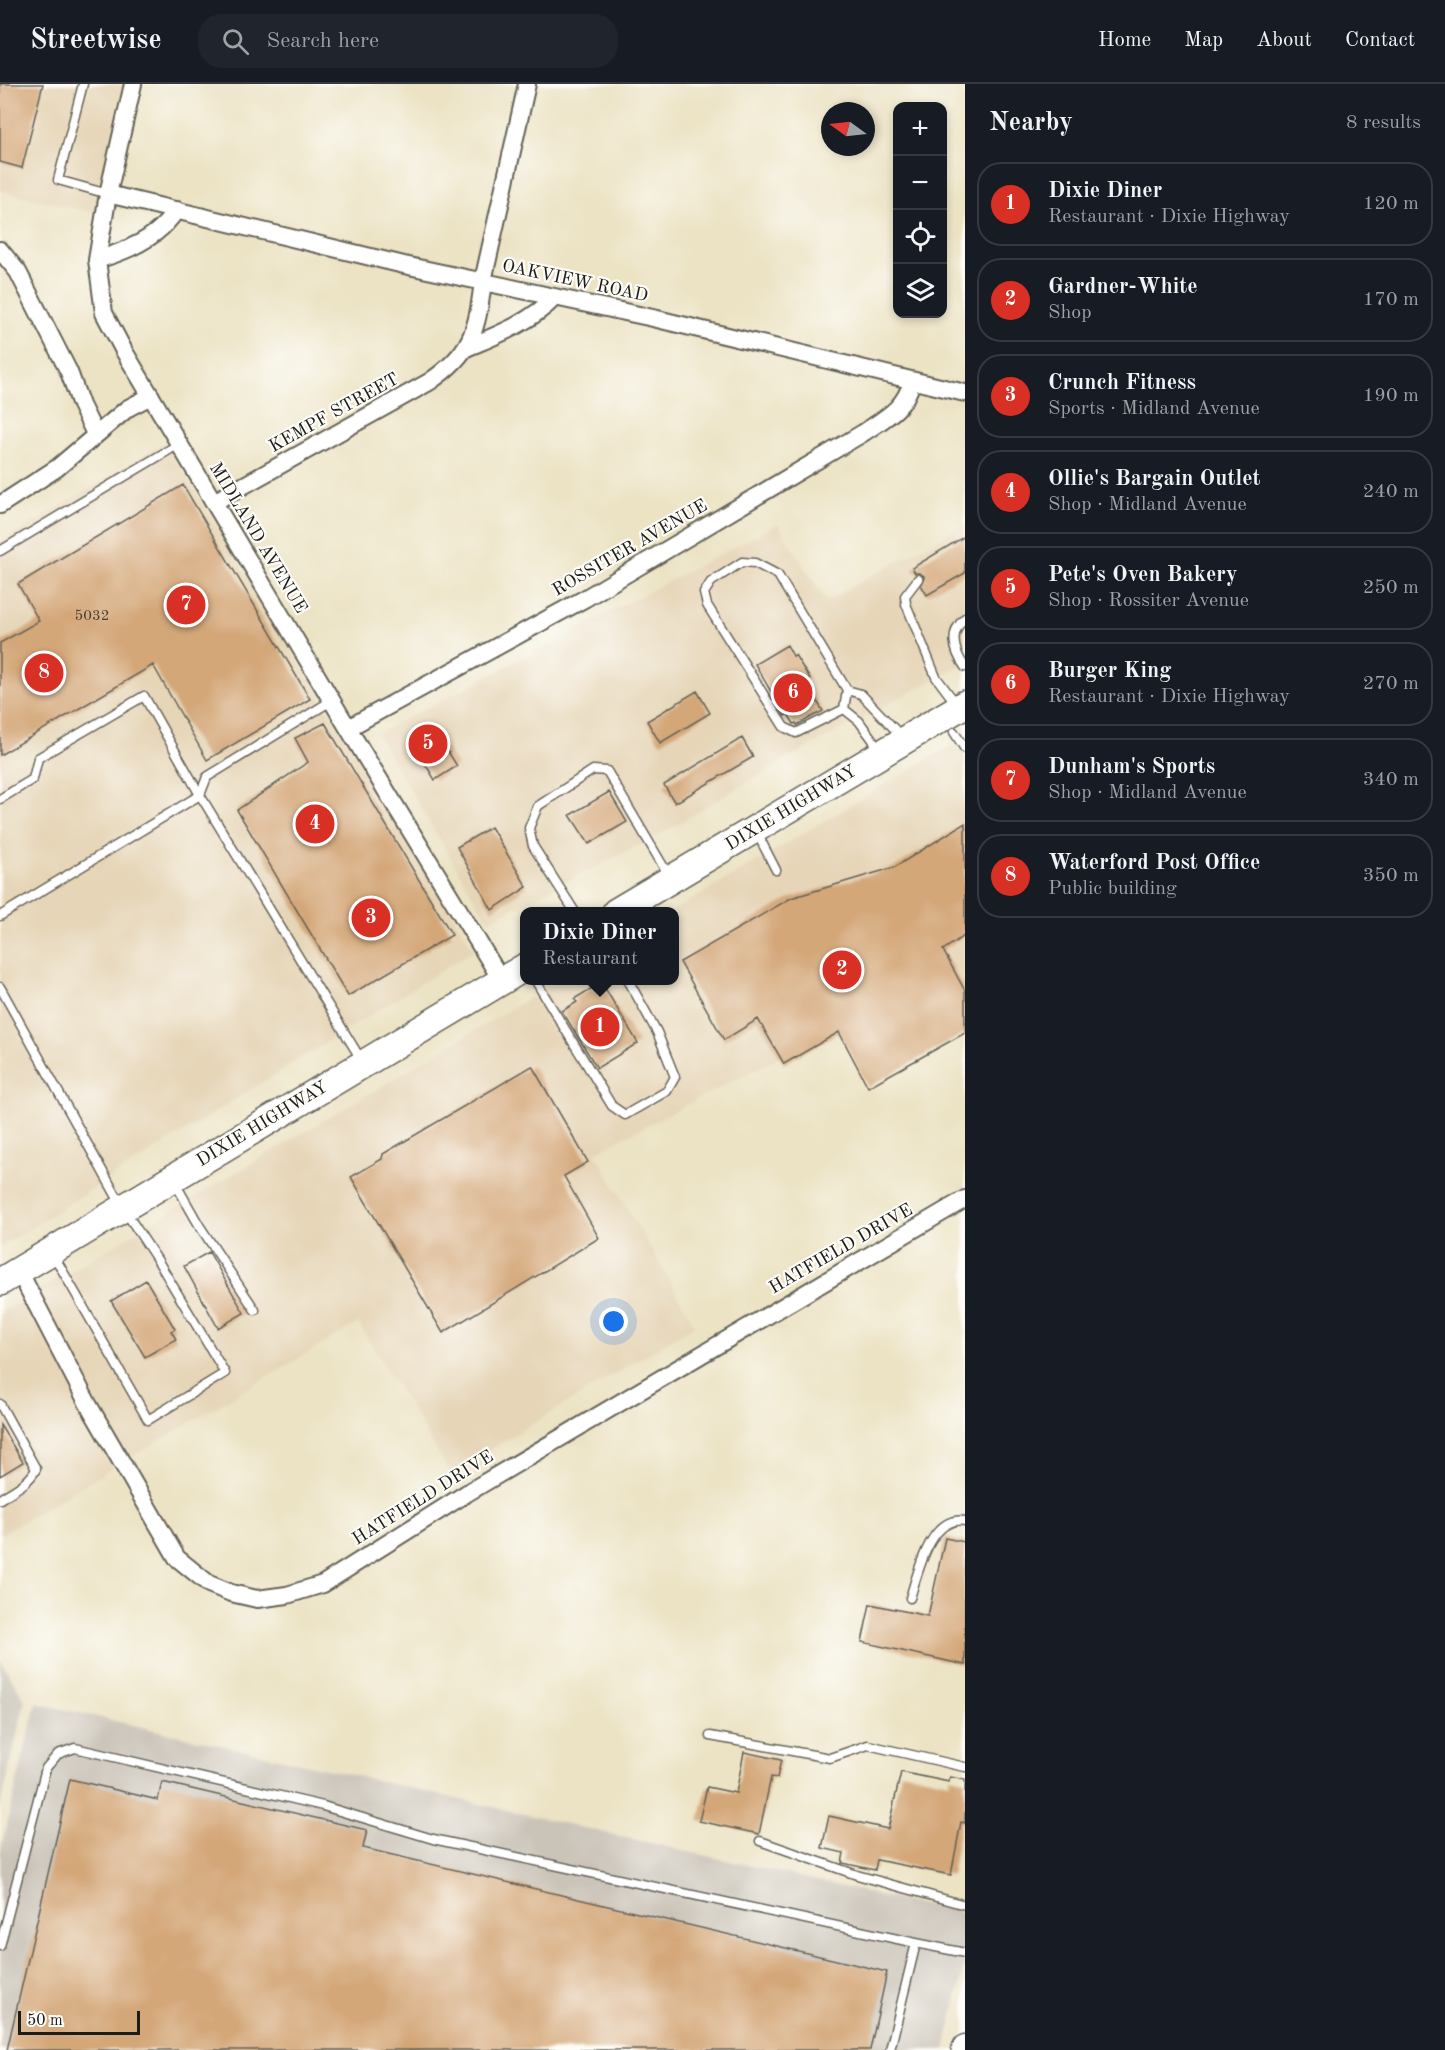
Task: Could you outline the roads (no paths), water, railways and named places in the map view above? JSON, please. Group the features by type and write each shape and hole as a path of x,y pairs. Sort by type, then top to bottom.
{"main road":[{"name":"DIXIE HIGHWAY","path":"630,907 670,879 894,747 962,724"},
{"path":"801,802 838,800 962,724"},
{"name":"DIXIE HIGHWAY","path":"9,1276 520,970"}],"street":[{"name":"MIDLAND AVENUE","path":"134,84 108,194 97,260 104,313 124,351 331,701 502,981"},
{"name":"KEMPF STREET","path":"214,502 429,382 450,368 464,350 474,332 480,309 483,281 527,84"},
{"name":"OAKVIEW ROAD","path":"108,194 404,265 555,297 965,393"},
{"path":"97,260 118,253 143,240 161,228 177,210"},
{"path":"0,250 18,272 69,372 95,434"},
{"name":"KEMPF STREET","path":"464,350 521,324 541,311 555,297"},
{"name":"ROSSITER AVENUE","path":"348,728 584,599 863,433 894,413 909,395 912,381"},
{"path":"0,505 57,468 128,408 151,396"},
{"name":"HATFIELD DRIVE","path":"9,1276 88,1404 177,1558 209,1584 231,1593 257,1599 287,1595 323,1584 477,1487 965,1199"}],"lane":[{"path":"83,84 58,180 108,194"},
{"path":"0,551 179,444"},
{"path":"742,562 755,563 778,576 847,690 844,709 796,733 784,727 707,605 704,594 711,582 742,562"},
{"path":"918,579 905,596 906,604 936,677 962,724"},
{"path":"965,618 956,625 953,637 965,667"},
{"path":"847,690 861,694 894,747"},
{"path":"0,799 33,779 38,758 144,696 200,795 364,1064"},
{"path":"0,916 200,795 207,777 331,701"},
{"path":"844,709 894,747"},
{"path":"572,907 533,846 529,828 538,806 593,770 607,771 670,879"},
{"path":"755,830 776,870"},
{"path":"537,985 612,1107 625,1115 667,1092 675,1077 657,1032 630,985"},
{"path":"0,987 123,1208 158,1261 225,1373 148,1420 51,1251"},
{"path":"172,1178 199,1225 255,1310"},
{"path":"0,1404 36,1468 32,1477 0,1499"},
{"path":"910,1598 929,1544 940,1529 951,1522 965,1521"},
{"path":"710,1736 830,1758 868,1745 965,1767"},
{"path":"0,1946 46,1768 58,1754 75,1748 323,1806 433,1839 965,1953"},
{"path":"760,1841 856,1875 965,1905"},
{"path":"890,2050 916,1943"}],"place":[{"name":"Dunham's Sports","path":"186,605"},
{"name":"Waterford Post Office","path":"44,673"},
{"name":"Burger King","path":"793,693"},
{"name":"Pete's Oven Bakery","path":"428,744"},
{"name":"Ollie's Bargain Outlet","path":"315,824"},
{"name":"Crunch Fitness","path":"371,918"},
{"name":"Gardner-White","path":"842,970"},
{"name":"Dixie Diner","path":"600,1027"}]}
